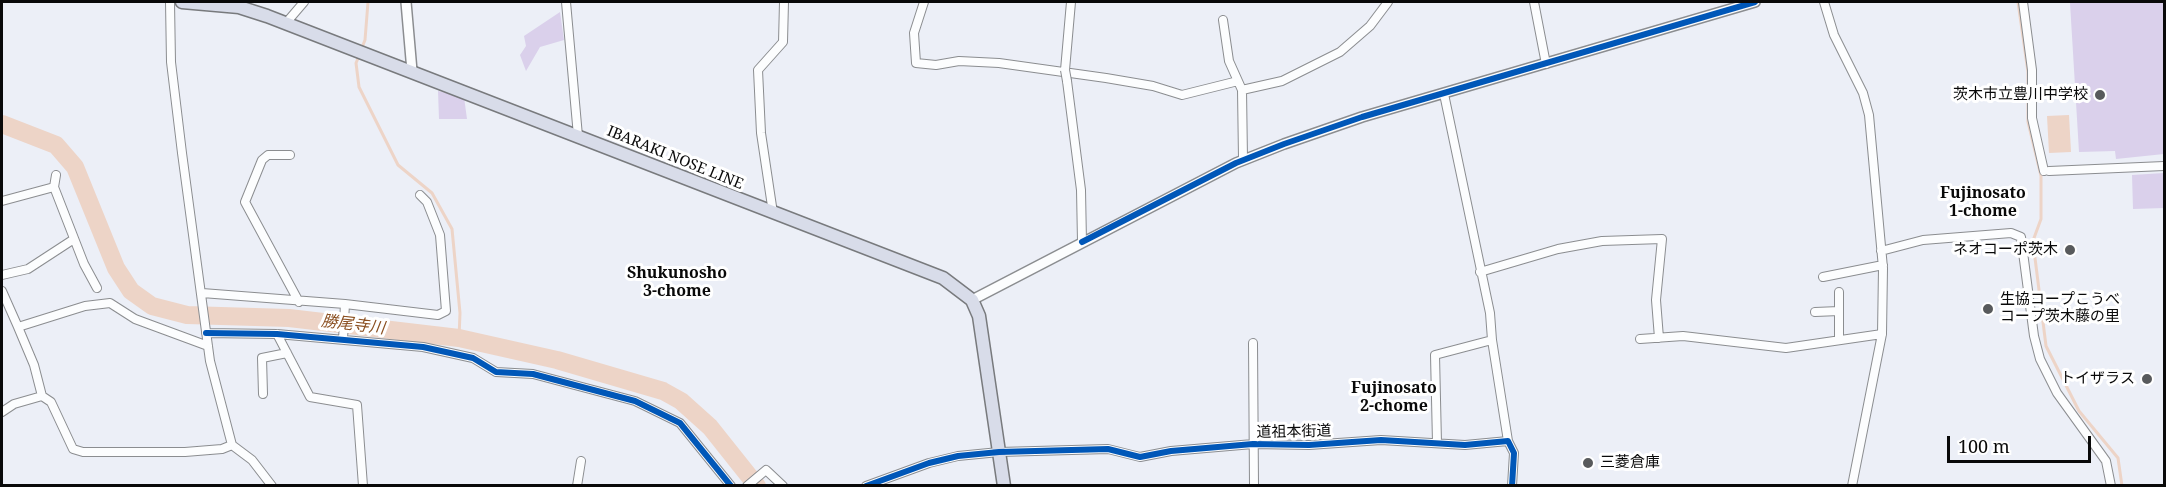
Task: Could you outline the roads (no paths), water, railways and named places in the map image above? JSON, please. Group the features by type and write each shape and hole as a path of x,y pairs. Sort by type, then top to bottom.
{"main road":[{"name":"IBARAKI NOSE LINE","path":"182,2 223,3 286,23 943,278 972,300"},
{"path":"972,300 983,332 1004,486"}],"street":[{"path":"170,2 171,62 208,345 232,445 252,460 272,486"},
{"path":"286,23 304,2"},
{"path":"406,2 412,71"},
{"path":"566,2 578,136"},
{"path":"773,213 761,133 758,70 783,42 784,2"},
{"path":"924,2 914,33 916,63 936,64 959,61 999,63 1153,86 1182,95 1238,81"},
{"path":"1071,2 1065,70 1081,190 1082,242"},
{"path":"1242,90 1282,81 1340,52 1370,26 1388,2"},
{"path":"1534,2 1546,64"},
{"path":"972,300 1244,159 1362,117 1755,2"},
{"path":"1824,2 1834,35 1863,93 1869,115 1882,265 1882,334 1852,486"},
{"path":"2023,2 2032,70 2032,118 2046,171 2164,166"},
{"path":"1223,20 1229,61 1242,90 1244,159"},
{"path":"1444,94 1490,313 1508,441 1514,453 1512,486"},
{"path":"290,155 268,155 262,160 245,202 299,302"},
{"path":"56,175 54,187 74,240 97,288"},
{"path":"2,201 54,187"},
{"path":"202,293 345,304 438,315 446,311 440,235 427,201 420,195"},
{"path":"1881,251 1923,240 2011,233 2021,237 2034,336 2040,359 2057,393 2106,461 2111,486"},
{"path":"1480,272 1558,249 1602,241 1662,239 1656,300 1659,338"},
{"path":"2,275 28,268 74,240"},
{"path":"1823,277 1882,265"},
{"path":"2,291 34,365 42,396 51,402 73,449 83,452 185,452 222,449 232,445"},
{"path":"1839,292 1839,340"},
{"path":"18,327 85,306 110,303 135,319 208,345"},
{"path":"343,339 345,304"},
{"path":"1815,312 1839,311"},
{"path":"206,333 277,334 423,347 473,358 496,372 533,374 635,401 680,423 730,486"},
{"path":"277,334 310,396 357,405 363,486"},
{"path":"1640,339 1683,336 1786,348 1882,334"},
{"path":"1437,443 1435,356 1492,340"},
{"path":"1252,343 1254,486"},
{"path":"263,394 262,358 287,353"},
{"path":"2,412 14,404 42,396"},
{"name":"道祖本街道","path":"866,486 929,463 958,456 999,452 1108,449 1140,457 1253,444 1309,445 1382,440 1465,445 1508,441"},
{"path":"577,486 581,461"},
{"path":"747,486 766,470 783,486"}],"waterway":[{"path":"361,50 365,40 368,2"},
{"path":"2018,2 2028,72 2028,122 2041,176 2041,219 2034,238 2034,250 2046,346 2079,411 2118,458 2122,486"},
{"path":"359,56 356,63 359,87 398,165 432,193 452,229 460,313 459,338"},
{"name":"勝尾寺川","path":"2,124 56,145 75,167 116,268 131,291 152,306 187,315 289,318 459,338 557,360 663,391 681,401 710,427 757,486"}],"place":[{"name":"茨木市立豊川中学校","path":"2100,95"},
{"name":"ネオコーポ茨木","path":"2070,250"},
{"name":"生協コープこうべ コープ茨木藤の里","path":"1988,309"},
{"name":"トイザラス","path":"2147,379"},
{"name":"三菱倉庫","path":"1588,463"}],"district":[{"name":"Fujinosato 1-chome","path":"1983,202"},
{"name":"Shukunosho 3-chome","path":"677,282"},
{"name":"Fujinosato 2-chome","path":"1394,397"}]}
